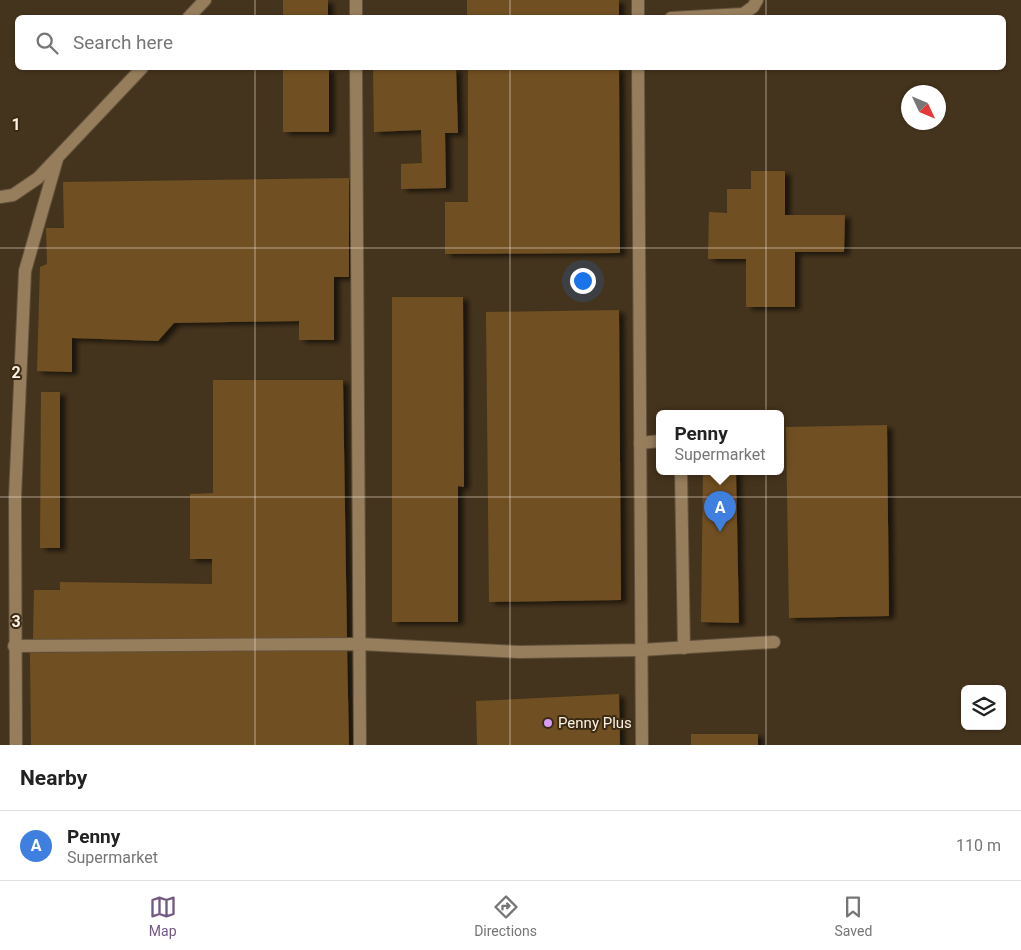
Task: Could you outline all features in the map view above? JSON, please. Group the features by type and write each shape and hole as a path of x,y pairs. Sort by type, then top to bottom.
{"street":[{"path":"191,15 205,0"},
{"path":"356,0 356,15"},
{"path":"638,0 638,15"},
{"path":"725,15 743,14 751,10 757,0"},
{"path":"0,197 13,195 38,178 140,70"},
{"path":"356,70 360,745"},
{"path":"638,70 642,745"},
{"path":"16,745 14,646 15,497 25,271 57,158"},
{"path":"640,443 656,441"},
{"path":"681,475 684,648"},
{"path":"14,646 360,644 520,652 641,650 774,642"}],"building":[{"path":"283,0 328,0 328,15 283,15"},
{"path":"467,0 619,0 619,15 467,15"},
{"path":"283,70 329,70 329,132 283,132"},
{"path":"373,70 456,70 458,133 445,133 446,188 401,189 401,164 422,163 421,130 374,132"},
{"path":"468,70 619,70 620,253 445,254 445,202 468,202"},
{"path":"751,171 785,171 785,215 845,215 844,252 795,252 795,307 746,307 746,259 708,259 709,212 727,213 727,189 751,189"},
{"path":"349,178 349,277 334,277 334,340 299,340 299,321 174,323 158,341 72,338 72,372 37,371 40,267 47,264 46,228 64,228 63,182"},
{"path":"392,297 463,297 464,487 458,486 458,622 392,622"},
{"path":"619,310 621,600 489,602 486,312"},
{"path":"213,380 343,380 347,640 213,642 33,639 34,590 60,590 60,582 212,584 212,559 190,559 190,494 213,493"},
{"path":"41,392 60,392 60,548 40,548"},
{"path":"887,425 889,616 789,618 786,427"},
{"path":"703,475 736,475 739,623 701,622"},
{"path":"347,647 349,745 31,745 30,653"},
{"name":"Penny Plus","path":"619,694 620,745 477,745 476,701"},
{"path":"691,734 758,734 758,745 691,745"}],"place":[{"name":"Penny","path":"720,532"},
{"name":"Penny Plus","path":"548,723"}]}
